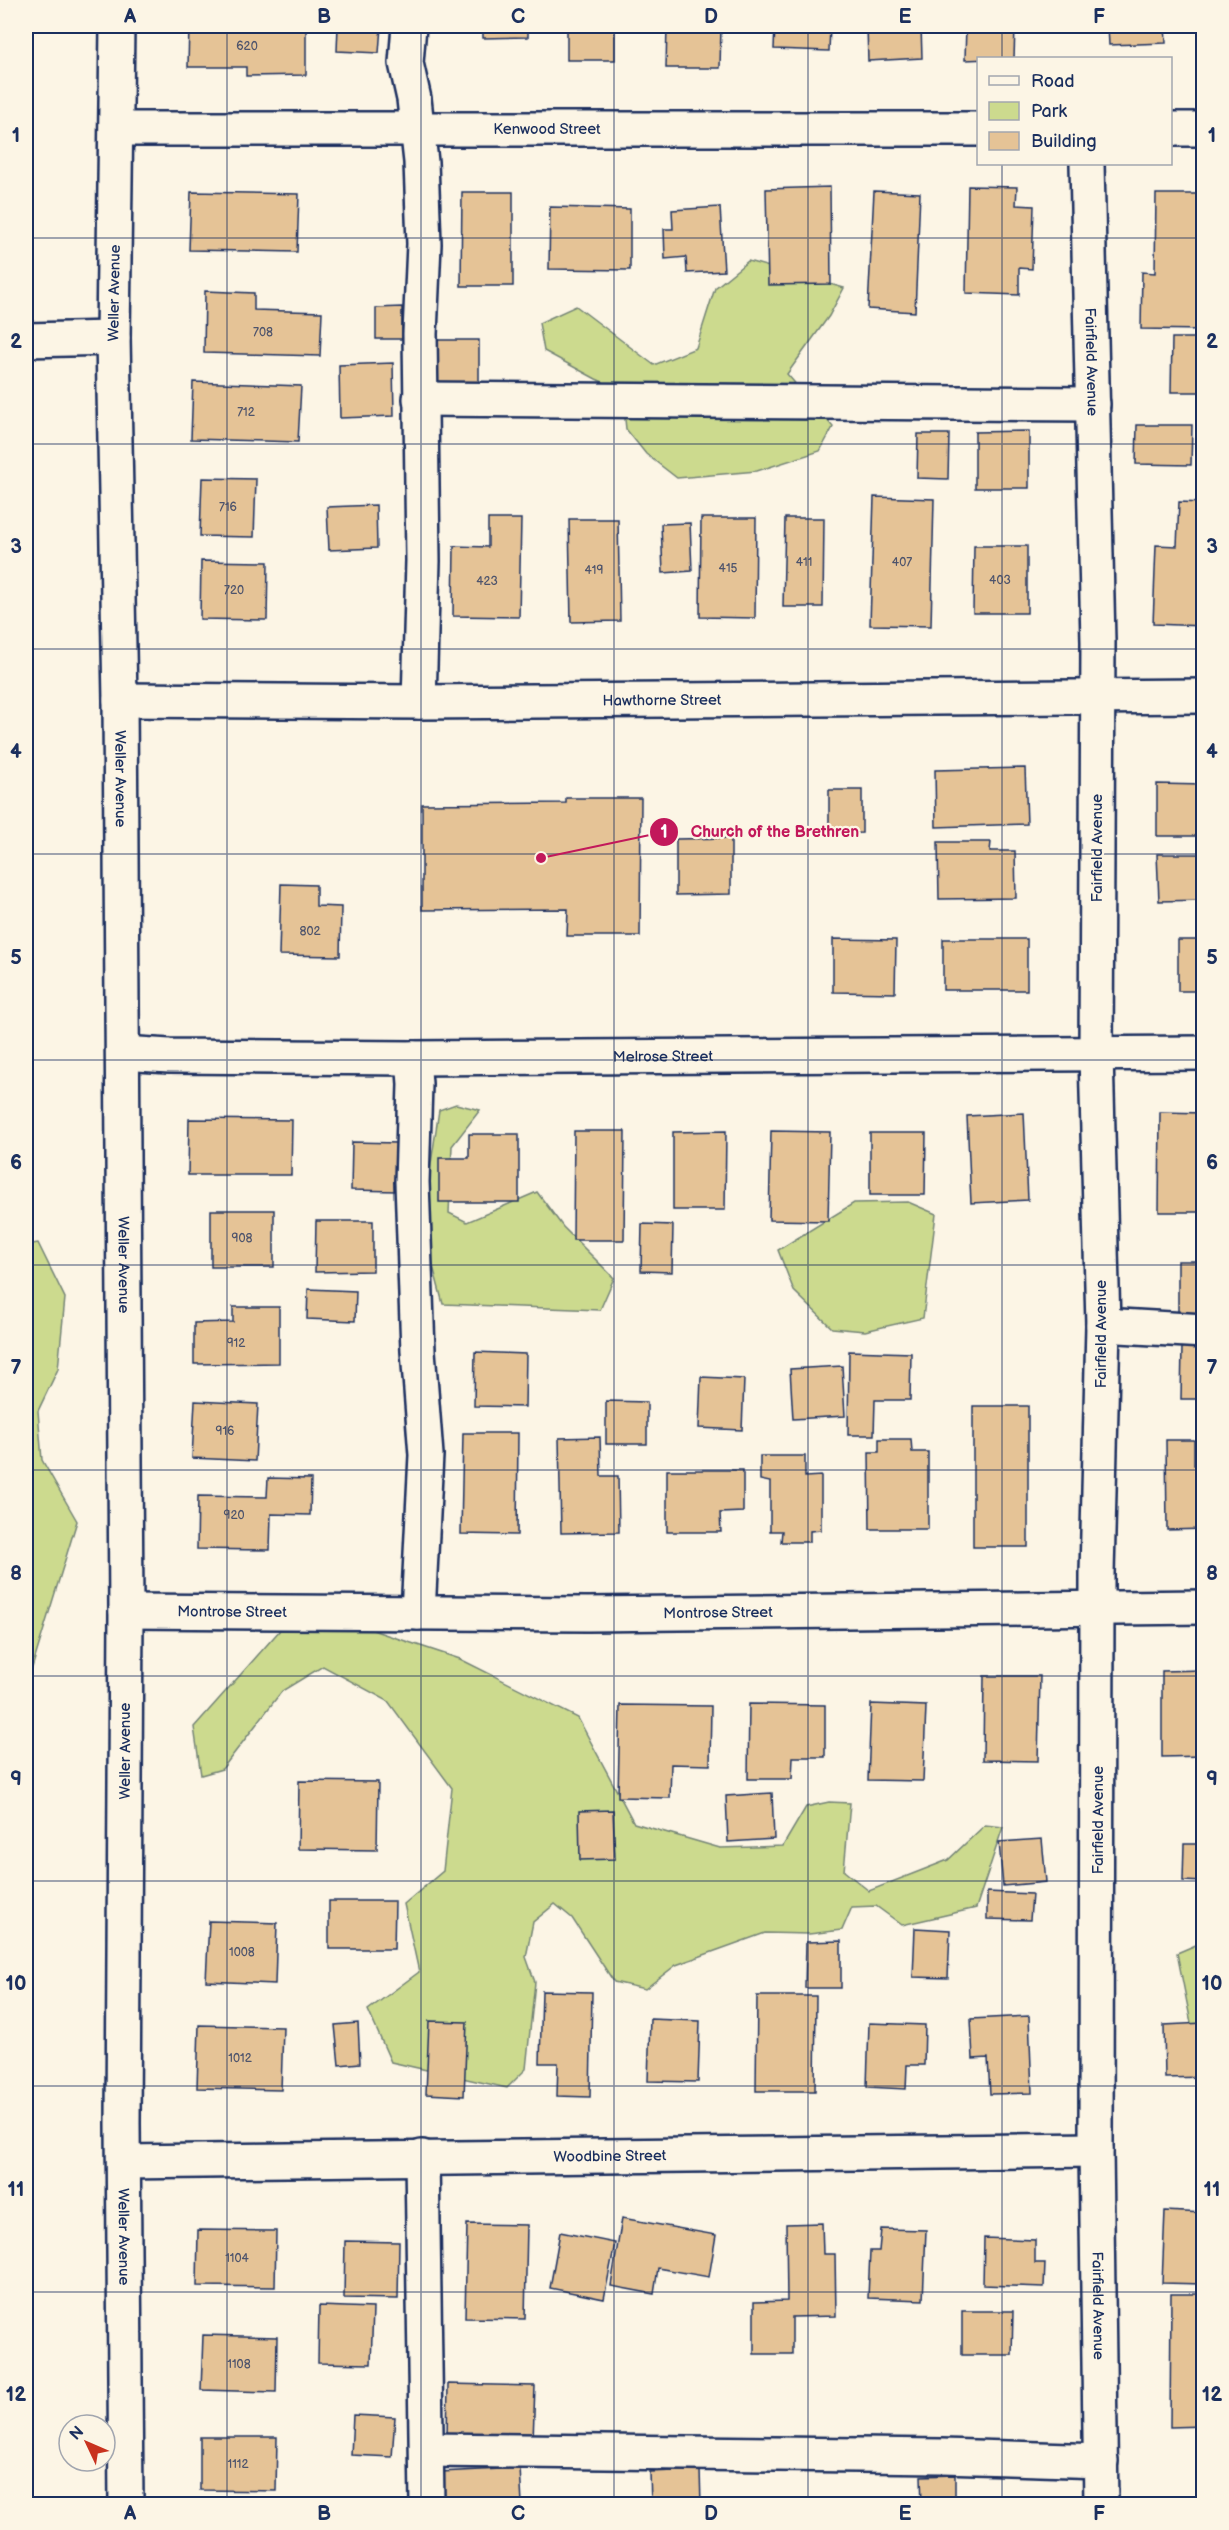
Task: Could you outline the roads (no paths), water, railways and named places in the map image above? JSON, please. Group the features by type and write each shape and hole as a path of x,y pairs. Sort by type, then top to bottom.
{"street":[{"name":"Weller Avenue","path":"117,26 113,338 120,700 123,1053 126,1611 124,2162 126,2505"},
{"path":"409,26 406,63 418,130 424,244 420,399 423,561 419,702"},
{"name":"Kenwood Street","path":"117,129 977,129"},
{"path":"1172,129 1203,129"},
{"name":"Fairfield Avenue","path":"1087,165 1097,697 1096,1054 1103,1324 1097,1607 1096,2150 1101,2505"},
{"path":"26,340 113,338"},
{"path":"420,399 1093,404"},
{"name":"Hawthorne Street","path":"120,700 419,702 1203,696"},
{"name":"Melrose Street","path":"123,1053 413,1058 1203,1053"},
{"path":"413,1058 416,1084 412,1182 418,1351 426,1455 418,1613"},
{"path":"1103,1324 1203,1331"},
{"name":"Montrose Street","path":"126,1611 588,1614 1203,1607"},
{"name":"Woodbine Street","path":"124,2162 1096,2150"},
{"path":"422,2157 427,2505"},
{"path":"427,2450 942,2456 1101,2461"}],"place":[{"name":"Church of the Brethren","path":"541,858"}]}
